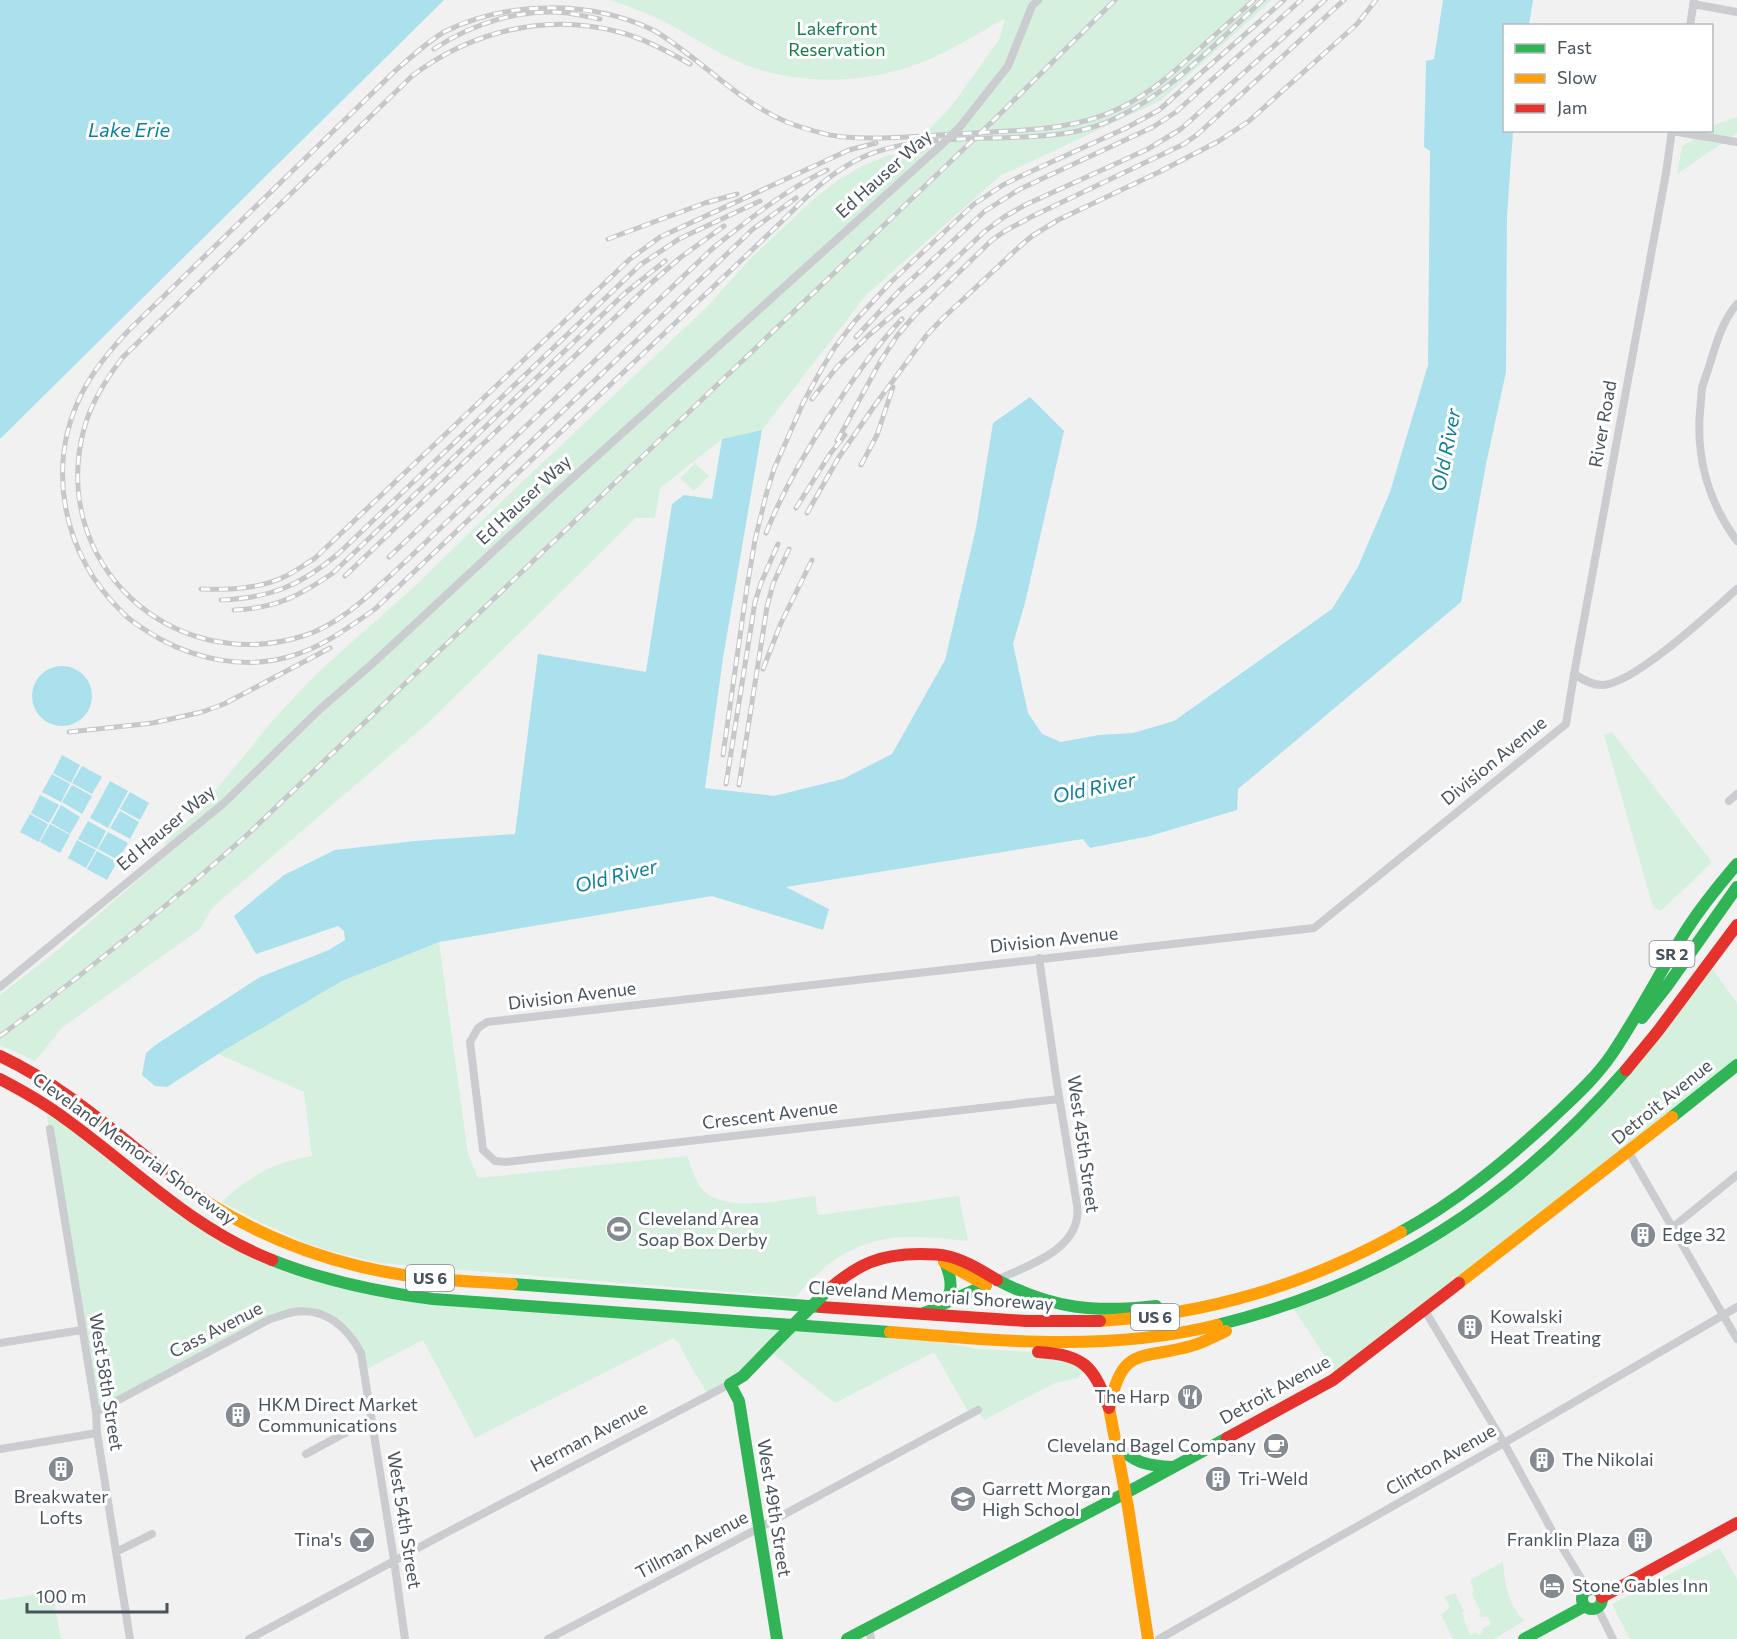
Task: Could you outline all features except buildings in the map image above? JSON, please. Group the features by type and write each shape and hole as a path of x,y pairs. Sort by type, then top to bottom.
{"main road":[{"name":"Cleveland Memorial Shoreway","path":"0,1056 74,1098 179,1183 220,1211 280,1242 343,1264 426,1278 921,1315 1062,1322 1120,1321 1221,1304 1270,1291 1317,1274 1378,1245 1443,1207 1504,1162 1566,1104 1615,1049 1689,926 1719,884 1737,864"},
{"name":"US 6","path":"1615,1049 1655,1002 1737,887"},
{"name":"US 6","path":"1663,1023 1688,968 1737,899"},
{"name":"Cleveland Memorial Shoreway","path":"0,1079 67,1119 160,1194 204,1225 249,1251 316,1277 381,1293 433,1299 892,1333 1046,1342 1096,1342 1148,1338 1232,1323 1328,1292 1422,1244 1480,1206 1571,1129 1622,1075 1737,925"},
{"name":"Detroit Avenue","path":"847,1639 870,1633 1334,1380 1737,1065"},
{"path":"921,1315 992,1282 1061,1306 1094,1310 1135,1309 1201,1299 1378,1245"},
{"name":"Herman Avenue","path":"730,1384 743,1376 828,1290 845,1275 869,1261 897,1254 945,1255 957,1259 992,1282"},
{"name":"Herman Avenue","path":"927,1255 992,1282"},
{"path":"943,1304 950,1291 951,1282 945,1262"},
{"path":"1109,1407 1115,1381 1132,1360 1149,1354 1194,1345 1265,1313"},
{"path":"892,1333 978,1349 1069,1355 1087,1365 1096,1375 1109,1407 1149,1639"},
{"name":"West 49th Street","path":"730,1384 739,1401 777,1639"},
{"path":"1116,1445 1139,1464 1173,1467"},
{"path":"1524,1639 1595,1603 1737,1523"},
{"path":"1588,1590 1595,1590 1595,1603"}],"street":[{"path":"1690,24 1693,2 1737,12"},
{"name":"Ed Hauser Way","path":"0,987 224,803 319,710 959,128 1008,66 1035,3"},
{"name":"River Road","path":"1566,724 1672,132"},
{"path":"1678,132 1737,142"},
{"path":"1737,304 1727,316 1702,390 1699,429 1703,471 1726,526 1737,541"},
{"path":"1574,674 1601,686 1616,683 1671,645 1737,589"},
{"name":"Division Avenue","path":"487,1154 483,1150 470,1042 478,1028 487,1022 1314,928 1566,724"},
{"path":"1729,801 1737,794"},
{"name":"West 45th Street","path":"992,1282 1056,1250 1069,1237 1076,1222 1077,1205 1039,958"},
{"name":"Crescent Avenue","path":"487,1154 495,1161 505,1162 1059,1098"},
{"name":"West 58th Street","path":"50,1129 130,1639"},
{"path":"1628,1151 1737,1339"},
{"path":"1673,1227 1737,1175"},
{"name":"Clinton Avenue","path":"1159,1639 1504,1443 1737,1306"},
{"path":"1424,1309 1588,1590"},
{"name":"Cass Avenue","path":"96,1412 270,1319 292,1312 306,1311 318,1314 340,1324 352,1338"},
{"path":"0,1343 82,1330"},
{"name":"West 54th Street","path":"352,1338 361,1353 405,1639"},
{"name":"Herman Avenue","path":"249,1639 394,1560 730,1384"},
{"name":"Tillman Avenue","path":"548,1639 978,1410"},
{"path":"306,1454 372,1419"},
{"path":"0,1449 97,1433"},
{"path":"116,1552 152,1534"},
{"path":"1595,1603 1612,1639"}],"green space":[{"name":"Lakefront Reservation","path":"610,0 1272,0 1160,101 1000,176 866,295 762,430 722,439 660,488 655,518 636,518 429,722 213,907 200,929 63,1027 35,1061 0,1045 0,995 60,948 171,851 164,843 207,806 205,803 274,719 316,674 415,586 707,307 751,258 815,198 862,166 889,155 905,154 949,109 999,40 1005,19 946,52 912,66 850,79 808,79 766,72 746,65 661,20"},
{"path":"1737,117 1737,133 1677,174 1682,146 1705,132 1713,132 1713,126"},
{"path":"695,463 709,476 694,491 680,478"},
{"path":"1612,732 1712,862 1661,911 1653,907 1604,735"},
{"name":"Cleveland Area Soap Box Derby","path":"439,942 468,1154 478,1178 687,1156 700,1186 713,1197 726,1201 756,1203 815,1196 818,1215 959,1196 968,1241 913,1237 879,1240 863,1245 829,1264 795,1297 380,1263 304,1242 222,1202 244,1183 261,1173 288,1161 312,1156 304,1092 218,1054 342,981"},
{"path":"1708,963 1737,1003 1737,1065 1338,1376 1291,1305 1422,1244 1559,1140"},
{"path":"45,1104 204,1225 350,1286 892,1333 978,1349 1054,1353 1087,1365 1078,1378 1055,1383 984,1420 978,1411 970,1415 934,1352 835,1403 768,1350 709,1396 679,1343 673,1338 475,1438 423,1340 363,1371 352,1338 318,1314 292,1312 96,1412"},
{"path":"1720,1548 1737,1579 1737,1639 1630,1639 1612,1604"},
{"path":"1503,1562 1508,1593 1514,1608 1524,1621 1494,1639 1453,1639 1441,1615 1450,1607 1444,1597 1455,1593 1464,1611 1462,1612 1463,1617 1470,1635 1476,1632 1478,1635 1483,1632 1482,1629 1491,1624 1487,1616 1482,1618 1479,1614 1481,1613 1472,1594 1474,1590 1470,1582"},
{"path":"52,1592 61,1639 0,1639 0,1600"}],"water":[{"name":"Lake Erie","path":"0,0 444,0 0,439"},
{"name":"Old River","path":"1443,0 1533,0 1529,24 1503,24 1503,132 1513,132 1507,215 1506,372 1486,464 1461,602 1238,789 1237,810 1150,836 1090,848 1083,839 786,887 829,909 823,930 712,896 439,942 342,981 167,1087 155,1086 142,1075 146,1053 154,1046 260,977 329,950 345,940 344,931 338,926 256,954 234,916 284,875 335,850 415,841 515,834 538,654 646,672 672,504 684,495 712,499 722,439 762,430 723,658 705,788 774,796 843,779 892,754 945,660 976,528 993,423 1030,397 1064,431 1025,603 1013,644 1028,713 1042,734 1061,742 1099,735 1133,733 1174,721 1332,609 1358,567 1390,492 1428,365 1430,151 1424,147 1426,61 1434,59"},
{"path":"56,666 68,666 79,671 87,679 92,696 90,708 79,721 68,726 56,726 45,721 37,713 32,702 32,690 37,679 45,671"},
{"path":"62,755 80,765 71,783 53,773"},
{"path":"82,766 102,777 92,794 72,783"},
{"path":"52,774 70,784 61,802 42,792"},
{"path":"110,781 128,791 108,828 90,818"},
{"path":"72,785 92,796 82,814 62,802"},
{"path":"130,792 149,803 140,820 120,809"},
{"path":"40,795 59,805 49,823 31,813"},
{"path":"61,805 80,817 70,834 51,823"},
{"path":"120,811 139,822 130,839 110,828"},
{"path":"30,814 48,824 39,842 20,832"},
{"path":"88,821 106,831 97,849 78,839"},
{"path":"50,824 70,835 60,853 40,842"},
{"path":"108,832 128,843 118,860 98,849"},
{"path":"77,840 96,850 86,868 68,858"},
{"path":"97,851 117,862 107,880 87,869"}],"railway":[{"path":"0,1036 127,938 248,834 995,119 1115,0"},
{"path":"1254,0 1160,82 1131,102 1101,116 1039,129 900,137 838,136 789,123 753,104 655,31 604,14 577,9 522,9 469,21 444,32 395,71 129,330 93,374 71,420 64,450 63,479 66,509 74,537 86,565 102,590 127,617 160,639 190,652 222,660 255,662 272,661 312,648 334,637 375,609 810,194 838,171 873,153 901,145 930,141 1050,135 1078,131 1104,123 1130,111 1178,78 1263,0"},
{"path":"723,755 747,587 766,495 774,469 803,403 835,347 855,321 891,282 974,204 1003,185 1126,128 1159,110 1284,0"},
{"path":"856,337 899,291 985,211 1020,189 1153,127 1176,112 1301,0"},
{"path":"812,399 837,367 869,335 926,287 984,232 1025,205 1148,149 1181,129 1325,0"},
{"path":"837,441 880,362 897,336 915,315 992,240 1033,216 1184,144 1198,134 1344,0"},
{"path":"807,513 839,457 926,336 1019,247 1058,220 1219,141 1249,121 1357,24 1376,0"},
{"path":"434,49 481,25 515,15 550,12 600,19"},
{"path":"690,64 654,45 625,34 588,26 561,24 509,30 483,38 458,48 412,76 123,357 105,382 84,429 78,478 85,524 103,564 131,598 167,624 208,640 255,644 303,636 332,623 358,605 405,562 753,229 796,198"},
{"path":"201,589 233,589 266,584 286,576 314,559 630,259 660,237 849,150 876,143"},
{"path":"389,557 712,249 782,196 827,170"},
{"path":"608,239 705,203 737,194"},
{"path":"221,600 270,593 297,582 324,565 640,265 679,239 760,201"},
{"path":"345,576 650,284 681,257 724,226"},
{"path":"234,610 263,607 287,599 333,573 624,294 665,261"},
{"path":"766,533 797,468 815,437 866,362 902,319"},
{"path":"861,465 877,435 893,387"},
{"path":"796,508 830,454 845,435"},
{"path":"726,784 755,602 778,544"},
{"path":"739,785 767,607 773,584 789,549"},
{"path":"763,669 781,623 812,560"},
{"path":"69,732 153,723 202,712 224,704 330,648"}],"traffic: fast":[{"path":"1401,1232 1441,1208 1497,1166 1550,1120 1591,1080 1622,1039 1693,920 1737,864"},
{"path":"1642,1018 1737,887"},
{"path":"1672,1117 1737,1065"},
{"path":"1217,1325 1278,1308 1335,1286 1390,1261 1442,1231 1491,1197 1538,1159 1626,1070"},
{"path":"272,1260 351,1285 433,1299 890,1332"},
{"path":"924,1313 941,1305 949,1294 951,1287 945,1262"},
{"path":"997,1280 1017,1290 1074,1307 1113,1309 1156,1306"},
{"path":"512,1284 821,1307"},
{"path":"943,1304 986,1285"},
{"path":"776,1342 828,1290"},
{"path":"776,1342 743,1376 730,1384 739,1401 777,1639"},
{"path":"847,1639 1227,1438"},
{"path":"1116,1445 1129,1456 1142,1462 1173,1467"},
{"path":"1592,1589 1599,1592 1602,1599 1599,1606 1592,1609 1585,1606 1582,1599 1585,1592 1592,1589"},
{"path":"1524,1639 1585,1606"}],"traffic: slow":[{"path":"1459,1283 1672,1117"},
{"path":"169,1175 197,1196 227,1214 289,1244 322,1256 390,1273 425,1278 512,1284"},
{"path":"1100,1321 1180,1312 1256,1294 1329,1267 1401,1232"},
{"path":"944,1262 986,1285"},
{"path":"890,1332 1054,1342 1136,1339 1217,1325"},
{"path":"1110,1406 1121,1373 1137,1358 1195,1345 1226,1331"},
{"path":"1109,1408 1128,1507 1148,1639"}],"traffic: jam":[{"path":"1626,1070 1737,925"},
{"path":"0,1056 67,1095 169,1175"},
{"path":"0,1079 59,1114 190,1215 243,1247 272,1260"},
{"path":"828,1290 849,1273 870,1262 906,1254 944,1255 973,1266 997,1280"},
{"path":"1227,1438 1333,1380 1459,1283"},
{"path":"821,1307 1026,1321 1100,1321"},
{"path":"1038,1352 1066,1356 1085,1365 1098,1382 1109,1408"},
{"path":"1602,1597 1737,1523"}],"place":[{"name":"Cleveland Area Soap Box Derby","path":"619,1229"},
{"name":"Edge 32","path":"1643,1235"},
{"name":"Kowalski Heat Treating","path":"1470,1327"},
{"name":"The Harp","path":"1190,1397"},
{"name":"HKM Direct Market Communications","path":"238,1415"},
{"name":"Cleveland Bagel Company","path":"1276,1446"},
{"name":"The Nikolai","path":"1542,1460"},
{"name":"Breakwater Lofts","path":"61,1469"},
{"name":"Tri-Weld","path":"1218,1479"},
{"name":"Garrett Morgan High School","path":"963,1499"},
{"name":"Tina's","path":"362,1540"},
{"name":"Franklin Plaza","path":"1640,1540"},
{"name":"Stone Gables Inn","path":"1552,1586"}]}
